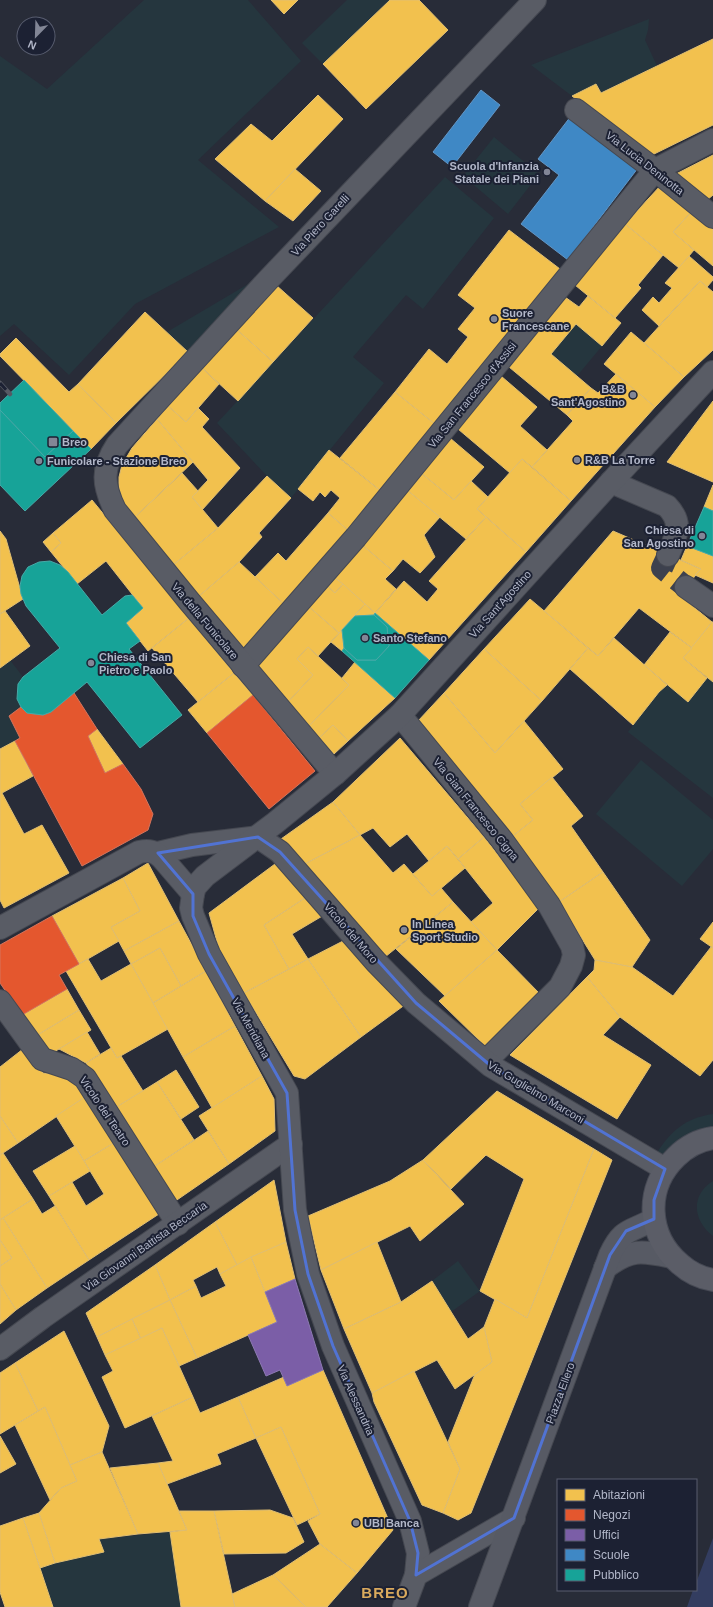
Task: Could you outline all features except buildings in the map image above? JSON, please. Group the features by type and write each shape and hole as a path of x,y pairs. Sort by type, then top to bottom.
{"main road":[{"path":"713,1138 704,1139 684,1149 665,1169 658,1181 654,1200 654,1219 660,1239 672,1257 686,1269 705,1279 713,1280"}],"street":[{"name":"Via Piero Garelli","path":"110,455 117,445 268,280 536,0"},
{"name":"Via Lucia Deninotta","path":"576,110 655,170 713,218"},
{"name":"Via San Francesco d'Assisi","path":"243,666 356,537 655,170 713,140"},
{"name":"Via Sant'Agostino","path":"193,894 195,887 205,876 258,837 335,774 400,715 713,372"},
{"name":"Via della Funicolare","path":"110,455 105,479 107,493 115,510 243,666 335,774"},
{"path":"611,482 667,506 673,512 678,526 677,534 668,554"},
{"path":"686,586 713,606"},
{"name":"Via Gian Francesco Cigna","path":"400,715 502,840 549,905 572,946 574,955 567,976 560,987 488,1059"},
{"path":"0,928 148,853 192,845 258,837"},
{"name":"Vicolo del Moro","path":"258,837 285,861 413,1002"},
{"path":"148,853 193,894"},
{"name":"Via Meridiana","path":"193,894 191,908 193,916 209,954 287,1093 296,1222"},
{"name":"Vicolo del Teatro","path":"0,1001 42,1058 72,1069 85,1078 178,1224"},
{"name":"Via Guglielmo Marconi","path":"413,1002 491,1066 665,1169"},
{"name":"Via Giovanni Battista Beccaria","path":"0,1349 43,1317 291,1144"},
{"name":"Piazza Ellero","path":"480,1607 615,1244 626,1231 654,1219"},
{"name":"Via Alessandria","path":"296,1222 308,1274 329,1336 412,1527 418,1553 416,1576"},
{"path":"606,1268 627,1254 640,1252 672,1257"},
{"path":"404,1607 416,1576 514,1518"}],"highlighted area":[{"path":"258,837 280,852 416,1003 491,1066 665,1169 654,1200 654,1219 626,1231 610,1255 514,1518 416,1575 418,1553 410,1521 333,1346 308,1274 295,1210 287,1093 209,954 193,916 193,894 158,853"}],"shaded area":[{"path":"144,0 248,0 301,61 198,160 279,227 135,304 69,375 14,324 0,336 0,56 47,89"},
{"path":"347,0 390,0 323,64 302,43"},
{"path":"649,19 645,40 657,66 601,93 596,85 572,96 531,65"},
{"path":"494,137 539,174 508,214 463,176"},
{"path":"445,177 494,218 423,309 406,295 353,357 384,383 291,498 267,476 217,423"},
{"path":"250,283 188,352 167,332"},
{"path":"576,324 602,346 577,376 551,354"},
{"path":"10,660 23,677 17,692 21,707 9,716 20,738 0,749 0,668"},
{"path":"707,678 713,682 713,798 628,732 659,692 667,685 688,702"},
{"path":"641,760 713,820 713,849 682,886 596,814"},
{"path":"713,1114 713,1132 667,1154 656,1154 673,1132 687,1122"},
{"path":"713,1181 713,1236 701,1223 697,1208 700,1193"},
{"path":"458,1261 480,1291 451,1312 432,1281"},
{"path":"170,1532 181,1607 53,1607 40,1568 55,1563 104,1552 99,1539"}],"water":[{"path":"713,1538 713,1607 687,1607 693,1591 697,1591 697,1580"}],"tunnel":[{"path":"668,555 662,568 686,587"}],"railway":[{"path":"0,383 10,394"}],"place":[{"name":"Scuola d'Infanzia Statale dei Piani","path":"547,172"},
{"name":"Suore Francescane","path":"494,319"},
{"name":"B&B Sant'Agostino","path":"633,395"},
{"name":"Breo","path":"53,442"},
{"name":"R&B La Torre","path":"577,460"},
{"name":"Funicolare - Stazione Breo","path":"39,461"},
{"name":"Chiesa di San Agostino","path":"702,536"},
{"name":"Santo Stefano","path":"365,638"},
{"name":"Chiesa di San Pietro e Paolo","path":"91,663"},
{"name":"In Linea Sport Studio","path":"404,930"},
{"name":"UBI Banca","path":"356,1523"}],"district":[{"name":"BREO","path":"385,1593"}]}
